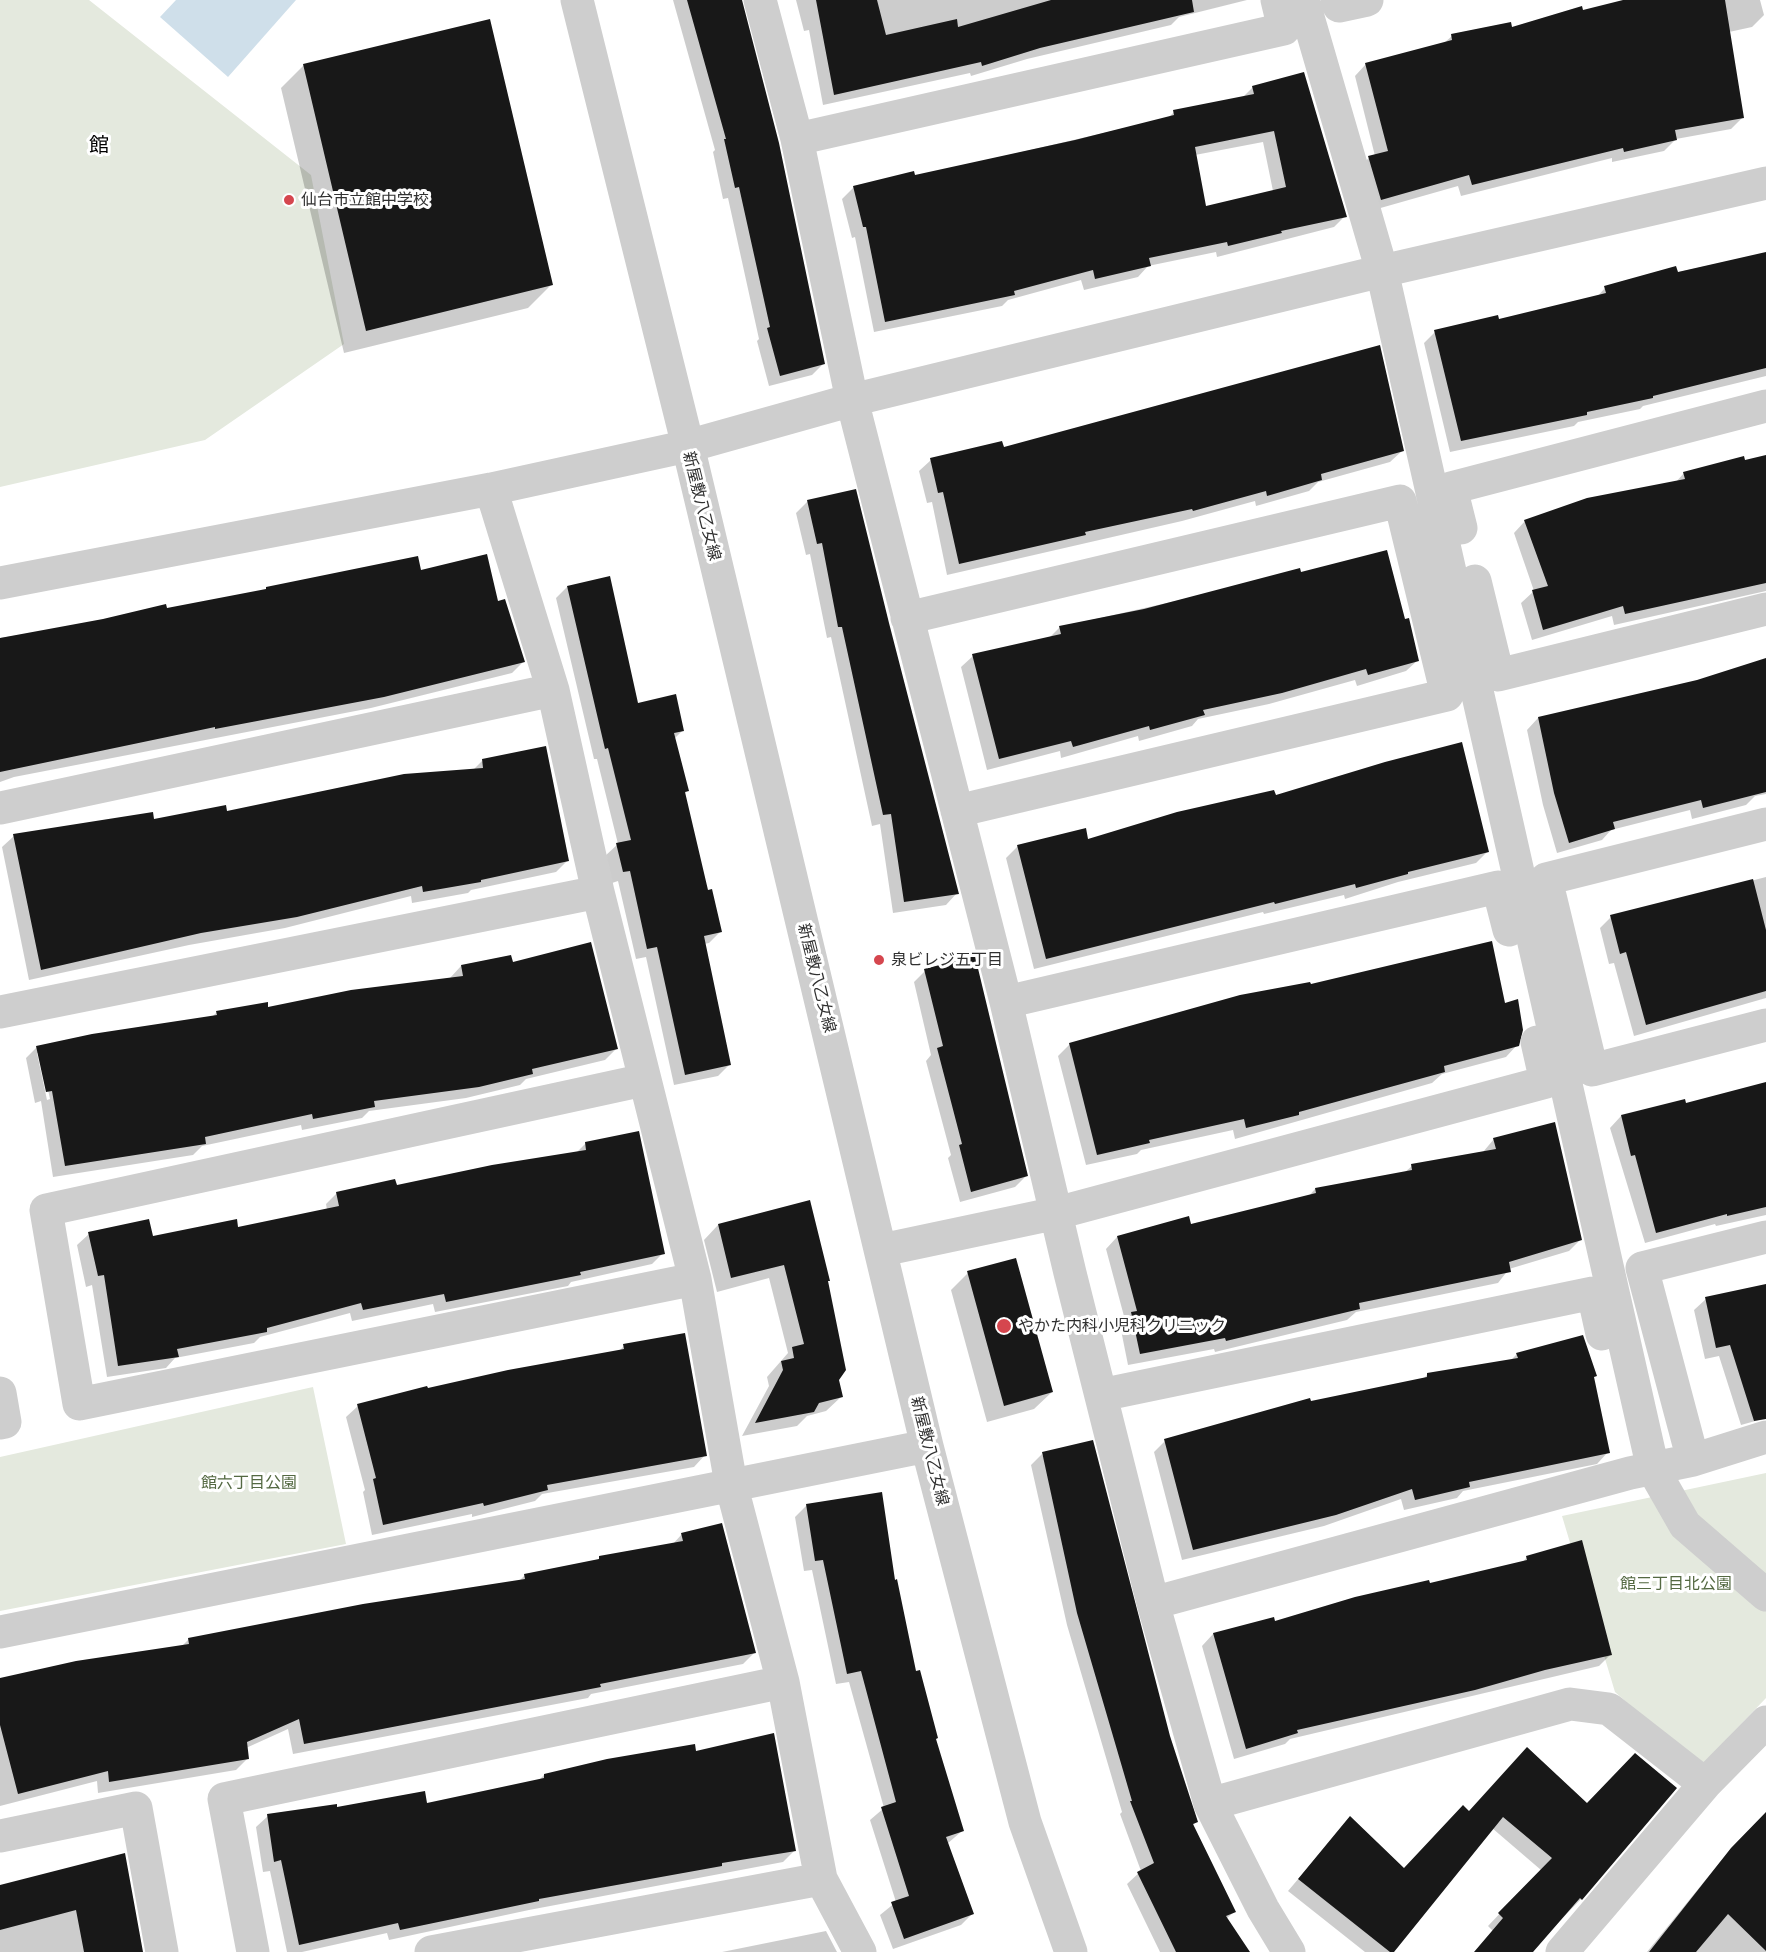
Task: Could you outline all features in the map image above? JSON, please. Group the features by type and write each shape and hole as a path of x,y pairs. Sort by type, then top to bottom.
{"street":[{"name":"新屋敷八乙女線","path":"577,0 688,446 927,1446 1025,1822 1071,1952"},
{"path":"760,0 797,139 852,400 1006,1002 1153,1602 1210,1804 1263,1909 1289,1952"},
{"path":"797,139 1284,29 1277,0"},
{"path":"1303,0 1382,271 1642,1471"},
{"path":"1337,0 1339,6 1367,0"},
{"path":"0,583 491,489 688,446 852,400 1382,271 1766,183"},
{"path":"1766,406 1451,488 1498,675 1766,609"},
{"path":"491,489 552,690 598,892 695,1279 731,1484 783,1682 820,1879 860,1952"},
{"path":"907,618 1400,501 1447,695 957,811"},
{"path":"0,808 552,690"},
{"path":"1766,824 1546,879 1592,1070 1766,1025"},
{"path":"882,1250 1057,1213 1546,1082 1498,887 1006,1002"},
{"path":"0,1012 598,892"},
{"path":"644,1080 46,1210 80,1404 695,1279"},
{"path":"1693,1460 1642,1268 1766,1237"},
{"path":"1101,1395 1593,1293 1642,1471 1684,1525 1766,1595"},
{"path":"0,1393 5,1422 0,1423"},
{"path":"1153,1602 1642,1471 1693,1460 1766,1437"},
{"path":"0,1632 927,1446"},
{"path":"254,1952 224,1799 783,1682"},
{"path":"1210,1804 1570,1704 1609,1709 1705,1784"},
{"path":"1562,1952 1705,1784 1766,1722"},
{"path":"0,1836 136,1808 162,1952"},
{"path":"431,1952 820,1879"}],"green space":[{"path":"0,0 89,0 311,175 344,344 205,440 0,487"},
{"name":"館六丁目公園","path":"313,1387 346,1544 0,1611 0,1457"},
{"name":"館三丁目北公園","path":"1766,1473 1766,1698 1700,1767 1615,1692 1562,1516"}],"shaded area":[{"path":"176,0 296,0 228,77 160,17"}],"building":[{"path":"687,0 742,0 779,143 825,364 780,376 767,328 770,327 739,187 735,188 724,139 726,139"},
{"path":"816,0 877,0 886,35 957,19 958,27 1051,0 1192,0 1194,12 1040,48 982,66 981,62 834,95"},
{"path":"1623,0 1725,0 1744,118 1675,130 1677,140 1624,152 1623,148 1472,185 1469,175 1381,200 1368,156 1388,151 1365,63 1452,40 1451,34 1511,22 1512,27 1582,6 1583,10"},
{"path":"490,19 553,285 366,331 303,64"},
{"path":"1304,72 1347,217 1281,231 1282,233 1228,246 1227,242 1149,258 1151,266 1095,279 1093,270 1014,291 1015,295 885,322 866,227 863,227 853,186 914,171 915,175 1075,140 1174,115 1173,110 1254,94 1252,86","holes":["1274,131 1286,187 1206,206 1195,147"]},
{"path":"1766,252 1766,368 1653,396 1653,398 1587,412 1587,415 1461,441 1434,330 1498,315 1499,319 1606,293 1604,286 1676,266 1678,272"},
{"path":"1380,345 1404,451 1321,474 1322,480 1267,496 1266,491 1193,511 1192,509 1085,532 1086,535 959,564 943,492 938,493 930,458 1002,441 1004,447"},
{"path":"1766,455 1766,583 1625,614 1623,606 1543,630 1532,590 1548,586 1524,520 1587,498 1685,479 1683,472 1744,456 1745,460"},
{"path":"856,489 959,894 904,902 891,814 883,815 842,627 838,627 822,543 817,544 807,500"},
{"path":"1387,550 1405,619 1409,618 1419,661 1368,675 1366,669 1282,693 1203,710 1205,715 1150,730 1149,726 1073,747 1071,741 999,759 972,654 1061,634 1059,626 1144,609 1300,568 1301,572"},
{"path":"487,554 498,601 505,599 525,662 384,697 215,729 215,727 0,772 0,638 103,619 166,604 167,608 266,589 266,587 418,556 421,570"},
{"path":"610,576 638,703 676,694 684,731 674,733 689,791 685,792 708,890 712,889 722,932 704,936 731,1065 685,1075 657,947 647,949 630,871 623,872 616,843 631,840 608,748 605,749 567,586"},
{"path":"1766,658 1766,792 1703,808 1701,800 1613,822 1615,829 1569,843 1554,793 1538,717 1697,680"},
{"path":"1462,742 1489,852 1408,872 1408,874 1356,888 1355,884 1275,904 1274,902 1046,959 1017,845 1086,828 1088,839 1177,812 1274,790 1276,795 1385,762"},
{"path":"546,746 569,861 481,880 481,882 423,892 422,886 297,917 201,933 41,970 13,834 153,812 154,819 226,805 227,811 404,774 483,768 482,759"},
{"path":"1753,879 1766,930 1766,991 1646,1025 1626,952 1620,954 1610,915"},
{"path":"1492,941 1505,1003 1518,999 1523,1030 1519,1046 1444,1066 1445,1072 1299,1112 1299,1115 1246,1128 1244,1119 1149,1140 1150,1143 1097,1155 1069,1043 1240,995 1310,982 1311,984"},
{"path":"591,942 618,1049 532,1069 533,1074 479,1087 374,1101 375,1107 313,1119 312,1114 205,1137 206,1144 65,1166 52,1091 46,1092 36,1046 92,1034 217,1015 216,1011 268,1002 268,1007 351,990 463,976 461,965 511,955 513,962"},
{"path":"975,956 1028,1176 971,1192 959,1145 962,1144 937,1048 943,1046 924,969"},
{"path":"1766,1082 1766,1207 1727,1216 1727,1214 1656,1233 1635,1155 1631,1156 1621,1115 1685,1099 1686,1103"},
{"path":"1555,1122 1582,1240 1509,1262 1511,1272 1359,1303 1360,1309 1226,1341 1225,1338 1140,1354 1131,1312 1137,1311 1117,1236 1189,1216 1191,1224 1316,1193 1315,1188 1412,1170 1411,1164 1496,1149 1493,1138"},
{"path":"639,1131 665,1254 580,1272 581,1275 446,1302 444,1294 363,1310 361,1303 267,1328 267,1332 177,1349 179,1357 118,1366 104,1275 98,1276 88,1232 149,1219 153,1236 237,1219 238,1227 339,1206 336,1192 395,1179 397,1185 492,1165 586,1150 585,1142"},
{"path":"810,1200 830,1281 828,1281 846,1370 839,1380 843,1397 819,1403 814,1412 755,1423 783,1370 781,1361 794,1358 792,1347 804,1344 784,1265 731,1278 718,1224"},
{"path":"1016,1258 1053,1392 1004,1406 967,1271"},
{"path":"1766,1284 1766,1419 1754,1421 1730,1345 1716,1348 1705,1297"},
{"path":"685,1333 707,1456 547,1485 548,1490 484,1506 483,1503 383,1525 373,1479 376,1478 357,1404 427,1386 428,1388 508,1370 624,1349 623,1344"},
{"path":"1583,1335 1597,1376 1594,1377 1610,1453 1469,1482 1470,1487 1415,1500 1412,1489 1336,1515 1193,1550 1164,1439 1310,1398 1311,1401 1427,1377 1427,1373 1518,1358 1516,1353"},
{"path":"1093,1440 1170,1736 1198,1822 1193,1824 1236,1912 1226,1916 1250,1952 1176,1952 1137,1872 1154,1863 1130,1801 1132,1801 1077,1613 1042,1452"},
{"path":"882,1492 895,1580 897,1579 916,1671 920,1670 938,1738 936,1739 964,1831 946,1837 974,1914 904,1939 891,1902 909,1896 881,1807 896,1802 861,1671 847,1674 823,1560 815,1561 806,1504"},
{"path":"722,1523 756,1653 600,1684 601,1687 304,1744 299,1719 247,1742 249,1759 109,1782 108,1771 18,1794 0,1725 0,1678 76,1661 189,1644 188,1638 363,1604 525,1579 524,1574 599,1559 599,1556 683,1541 681,1533"},
{"path":"1582,1540 1612,1655 1545,1670 1475,1690 1297,1730 1298,1733 1246,1749 1213,1633 1274,1617 1275,1621 1355,1597 1429,1580 1430,1583 1527,1560 1526,1556"},
{"path":"774,1733 796,1851 539,1899 539,1901 400,1930 398,1923 299,1945 281,1860 274,1862 267,1814 337,1804 337,1807 425,1791 427,1803 544,1778 544,1774 607,1759 695,1744 696,1751"},
{"path":"1527,1747 1587,1803 1635,1753 1677,1788 1582,1900 1580,1898 1533,1952 1474,1952 1503,1918 1498,1913 1552,1858 1503,1817 1394,1952 1390,1952 1298,1879 1350,1816 1404,1868 1463,1805 1469,1811"},
{"path":"1766,1812 1766,1951 1728,1914 1696,1952 1649,1952 1731,1848"},
{"path":"125,1853 143,1952 84,1952 76,1910 0,1930 0,1885"}],"place":[{"name":"仙台市立館中学校","path":"289,200"},
{"name":"泉ビレジ五丁目","path":"879,960"},
{"name":"やかた内科小児科クリニック","path":"1004,1326"}],"district":[{"name":"館","path":"99,145"}]}
